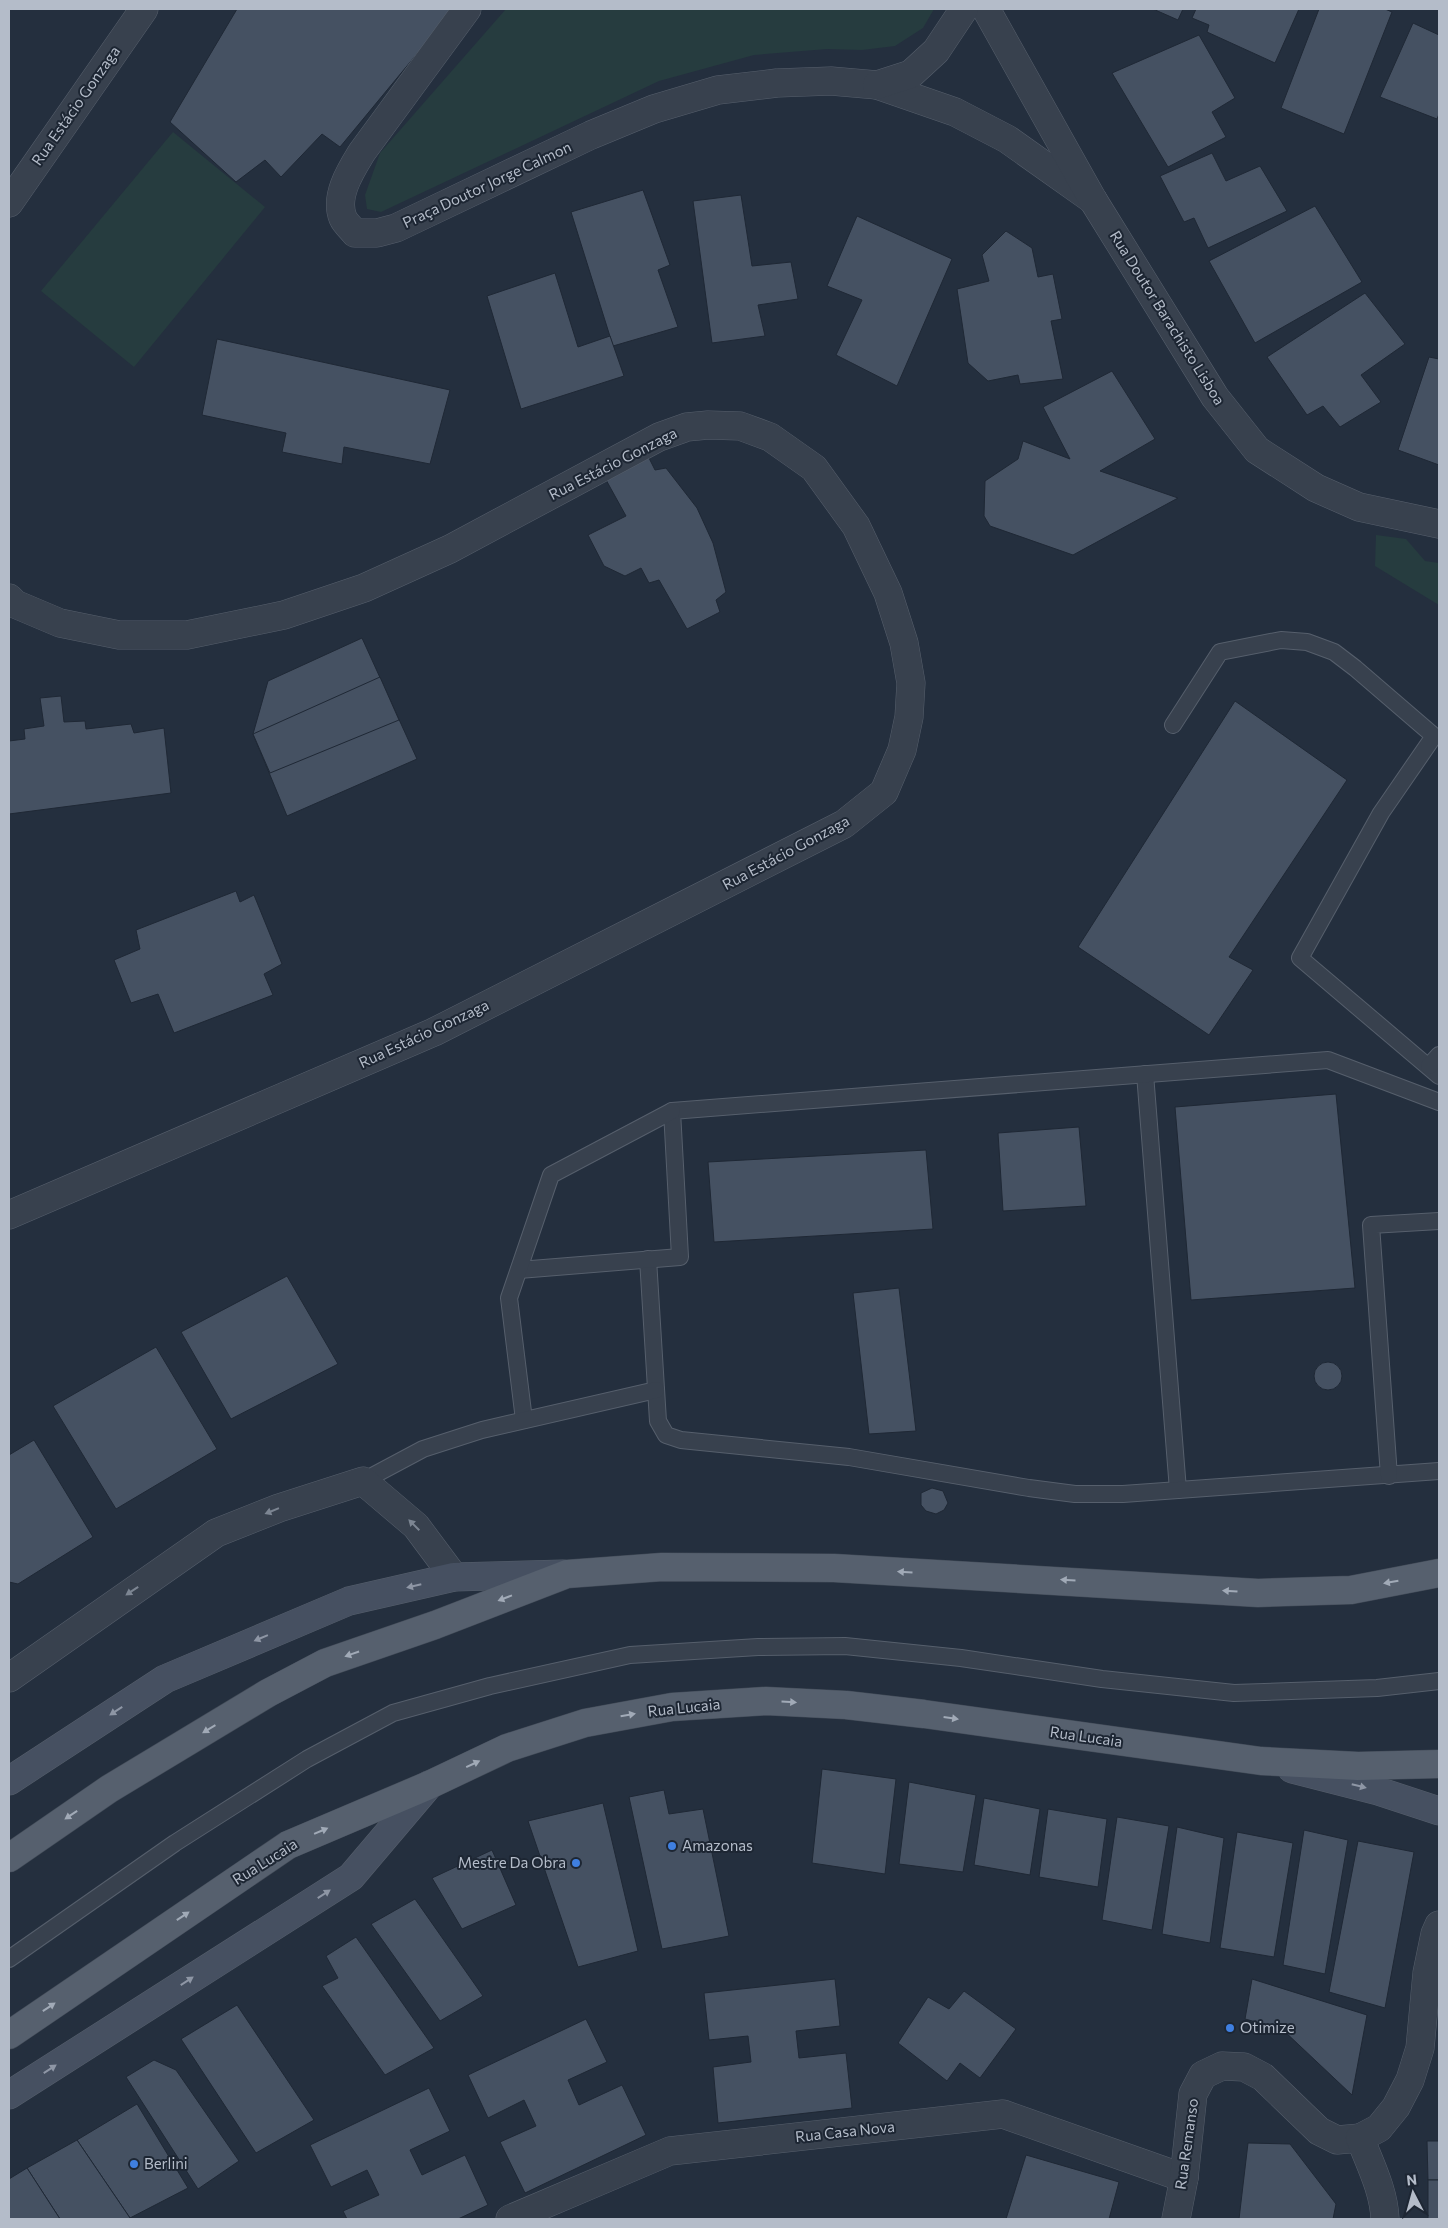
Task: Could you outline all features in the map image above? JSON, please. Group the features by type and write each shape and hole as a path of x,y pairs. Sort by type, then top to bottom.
{"main road":[{"path":"9,1781 165,1678 350,1601 454,1577 567,1574 662,1568 834,1568 1258,1593 1350,1590 1439,1573"},
{"path":"9,1858 109,1789 268,1693 326,1663 435,1625 567,1574"},
{"name":"Rua Lucaia","path":"9,2035 288,1845 429,1785 507,1748 585,1723 672,1707 766,1701 846,1705 914,1713 1261,1761 1358,1766 1439,1764"},
{"path":"1261,1761 1378,1791 1439,1811"},
{"path":"9,2095 351,1877 429,1785"}],"street":[{"name":"Rua Estácio Gonzaga","path":"9,203 144,9"},
{"name":"Praça Doutor Jorge Calmon","path":"467,9 362,152 348,176 341,201 343,219 356,233 377,233 396,228 591,135 654,110 718,90 777,83 831,81 877,85 955,112 1007,139 1093,200"},
{"name":"Praça Doutor Jorge Calmon","path":"877,85 911,74 936,51 964,9"},
{"name":"Rua Doutor Barachisto Lisboa","path":"986,9 1093,200 1215,397 1257,450 1316,488 1359,507 1439,524"},
{"name":"Rua Estácio Gonzaga","path":"9,598 15,604 60,623 119,636 187,635 284,616 364,588 450,549 659,437 687,427 708,425 740,426 770,437 814,468 856,526 888,593 904,643 910,683 909,717 902,750 884,792 844,824 434,1032 9,1215"},
{"path":"9,1678 216,1533 279,1508 363,1481 416,1526 454,1577"},
{"path":"1385,2219 1377,2182 1360,2138 1379,2128 1396,2107 1410,2080 1420,2048 1422,2006 1427,1973 1434,1934 1439,1925"},
{"name":"Rua Remanso","path":"1176,2219 1184,2178 1193,2094 1203,2075 1222,2066 1244,2067 1263,2077 1319,2131 1338,2140 1360,2138"},
{"name":"Rua Casa Nova","path":"510,2219 670,2151 1003,2114 1184,2178"}],"lane":[{"path":"1173,725 1220,652 1281,640 1307,642 1334,652 1437,736 1381,812 1300,958 1436,1066"},
{"path":"524,1420 509,1298 551,1175 672,1111 1328,1060 1439,1102"},
{"path":"1145,1074 1178,1490"},
{"path":"519,1270 680,1257 672,1111"},
{"path":"1389,1476 1370,1225 1439,1220"},
{"path":"648,1259 658,1420 666,1434 681,1440 849,1457 1029,1488 1075,1494 1123,1494 1439,1471"},
{"path":"363,1481 423,1449 482,1430 656,1390"},
{"path":"9,1960 175,1843 307,1759 393,1713 490,1686 630,1655 758,1647 845,1646 961,1658 1102,1679 1234,1693 1378,1688 1439,1681"}],"green space":[{"path":"506,9 934,9 923,28 895,46 862,50 827,49 754,55 659,81 381,212 367,209 365,195 380,153"},
{"path":"173,132 265,207 134,367 41,291"},
{"path":"1376,535 1406,539 1425,561 1439,563 1439,605 1375,566"}],"building":[{"path":"237,9 454,9 340,147 322,134 281,177 265,160 236,182 170,122"},
{"path":"1153,9 1183,9 1178,20"},
{"path":"1196,9 1299,9 1275,63 1207,32 1209,25 1192,18"},
{"path":"1319,9 1385,9 1392,12 1344,134 1281,108"},
{"path":"1413,23 1439,35 1439,114 1437,119 1380,97"},
{"path":"1199,35 1235,98 1212,112 1226,137 1168,167 1112,73"},
{"path":"1212,153 1226,181 1260,166 1287,211 1208,248 1194,218 1184,222 1160,176"},
{"path":"643,190 670,265 658,270 678,327 613,346 571,212"},
{"path":"741,195 752,266 791,262 798,299 758,305 765,336 712,343 693,201"},
{"path":"1315,206 1362,282 1255,343 1209,261"},
{"path":"857,216 952,259 897,386 836,355 862,300 827,286"},
{"path":"1006,231 1032,248 1038,277 1053,274 1062,319 1051,321 1063,379 1020,384 1018,375 988,381 968,363 957,289 989,281 982,255"},
{"path":"555,273 578,347 610,336 624,376 521,409 487,296"},
{"path":"1365,293 1405,344 1361,375 1381,402 1340,427 1323,406 1307,415 1267,357"},
{"path":"217,339 450,390 430,464 344,447 342,464 282,452 286,433 202,415"},
{"path":"1429,357 1439,359 1439,465 1398,450"},
{"path":"1112,371 1155,439 1100,471 1178,498 1073,555 990,526 984,516 985,481 1018,459 1023,441 1070,459 1043,407"},
{"path":"648,456 655,470 666,468 697,508 713,543 726,592 716,600 720,612 687,629 659,580 649,583 641,568 625,576 604,566 588,535 626,516 605,478"},
{"path":"362,638 417,759 287,816 253,734 268,681"},
{"path":"380,677 399,720 270,773 253,734"},
{"path":"61,696 64,722 85,721 86,729 131,724 134,733 164,728 171,793 9,814 9,741 25,739 24,729 44,726 40,698"},
{"path":"1235,701 1347,780 1229,957 1253,970 1209,1035 1078,947"},
{"path":"236,891 240,902 254,895 282,964 264,974 273,995 174,1033 158,994 131,1003 114,960 140,949 136,930"},
{"path":"1336,1094 1355,1288 1191,1300 1175,1107"},
{"path":"1079,1127 1086,1206 1003,1211 998,1133"},
{"path":"926,1150 933,1229 714,1242 708,1162"},
{"path":"287,1276 338,1364 231,1419 181,1332"},
{"path":"899,1288 916,1431 869,1434 853,1293"},
{"path":"156,1347 217,1449 116,1509 53,1406"},
{"path":"1328,1362 1338,1366 1342,1376 1338,1386 1328,1390 1318,1386 1314,1376 1318,1366"},
{"path":"34,1440 93,1537 18,1584 9,1582 9,1455"},
{"path":"932,1488 943,1491 948,1503 944,1510 936,1514 926,1511 921,1505 921,1493"},
{"path":"822,1769 896,1779 885,1874 812,1863"},
{"path":"909,1782 976,1795 963,1872 899,1864"},
{"path":"664,1790 669,1814 703,1809 729,1936 662,1949 629,1797"},
{"path":"984,1798 1040,1809 1030,1875 974,1865"},
{"path":"603,1803 638,1951 578,1967 528,1821"},
{"path":"1048,1809 1107,1819 1098,1887 1039,1877"},
{"path":"1117,1817 1169,1826 1152,1930 1102,1920"},
{"path":"1177,1827 1224,1838 1210,1943 1162,1934"},
{"path":"1304,1830 1348,1840 1325,1974 1283,1965"},
{"path":"1237,1832 1293,1843 1274,1957 1220,1948"},
{"path":"1358,1841 1414,1852 1385,2008 1329,1992"},
{"path":"492,1850 516,1905 462,1929 432,1878"},
{"path":"415,1899 483,1996 440,2021 371,1924"},
{"path":"356,1937 434,2048 385,2075 322,1986 338,1978 326,1956"},
{"path":"835,1979 840,2026 796,2031 799,2058 846,2053 852,2108 718,2123 713,2067 751,2062 748,2036 709,2040 704,1993"},
{"path":"1252,1979 1367,2015 1352,2095 1282,2029 1245,2019"},
{"path":"964,1991 1016,2029 980,2078 960,2063 947,2081 898,2043 928,1997 949,2009"},
{"path":"237,2005 314,2120 256,2153 181,2039"},
{"path":"586,2019 607,2062 568,2080 579,2105 622,2085 646,2135 525,2193 500,2142 536,2126 524,2100 488,2118 468,2075"},
{"path":"154,2060 176,2070 239,2161 198,2189 126,2077"},
{"path":"429,2088 450,2131 410,2150 422,2175 465,2155 488,2205 458,2219 347,2219 343,2211 379,2195 367,2170 331,2187 310,2145"},
{"name":"Berlini","path":"137,2104 188,2188 130,2218 77,2140"},
{"path":"77,2140 130,2218 60,2219 27,2168"},
{"path":"1427,2141 1439,2141 1439,2180 1428,2180"},
{"path":"1248,2143 1290,2144 1336,2204 1333,2219 1239,2219"},
{"path":"1026,2155 1119,2182 1109,2219 1006,2219"},
{"path":"27,2168 60,2219 9,2219 9,2179"},
{"path":"1428,2180 1439,2180 1439,2219 1428,2219"}],"place":[{"name":"Amazonas","path":"672,1846"},
{"name":"Mestre Da Obra","path":"576,1863"},
{"name":"Otimize","path":"1230,2028"},
{"name":"Berlini","path":"134,2164"}]}
